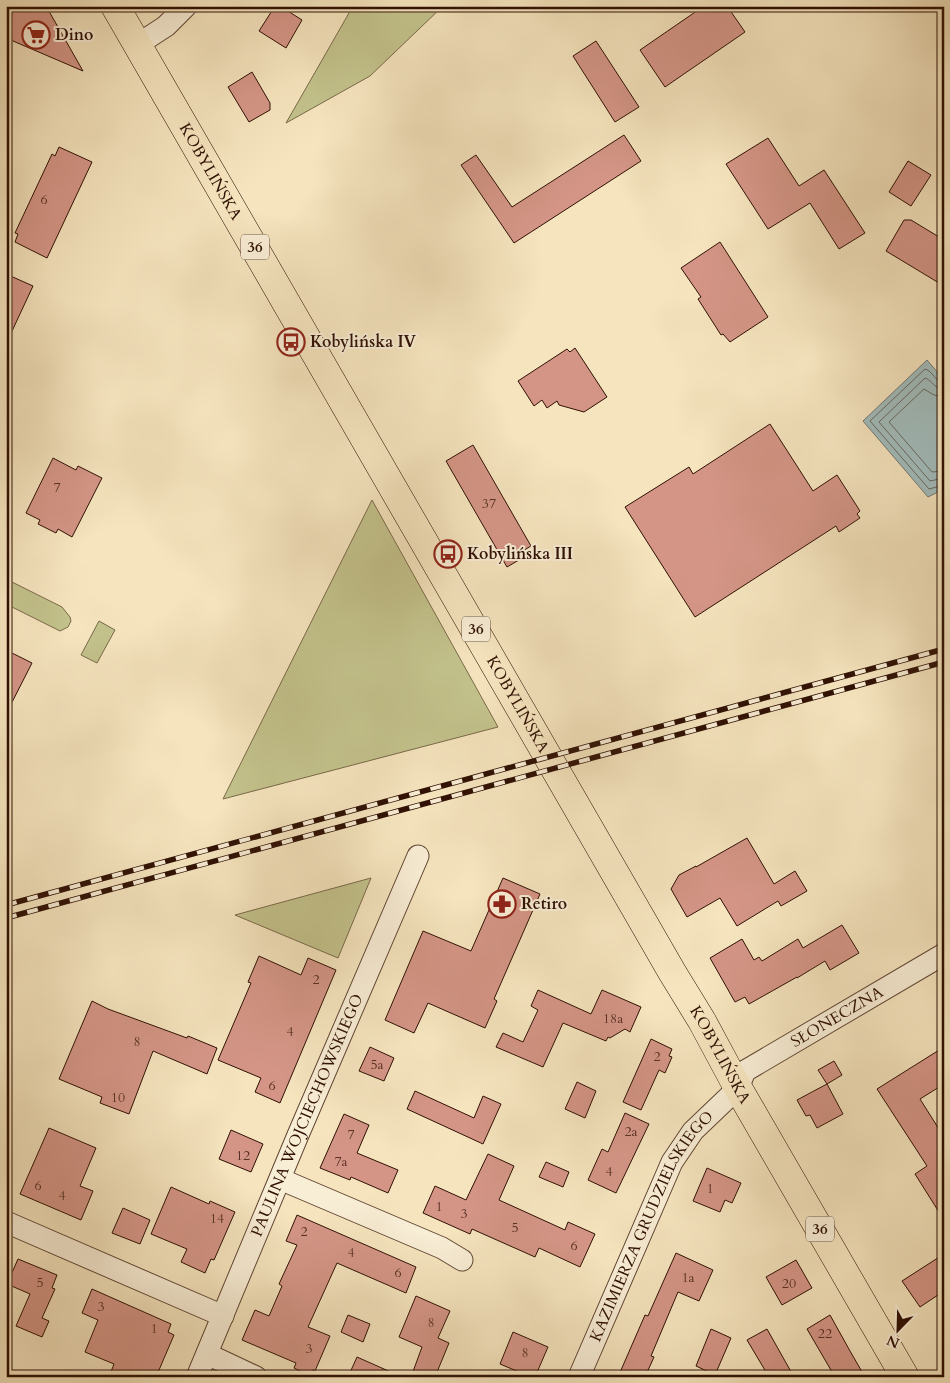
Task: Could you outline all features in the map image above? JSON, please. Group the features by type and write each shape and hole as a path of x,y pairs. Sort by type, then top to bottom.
{"main road":[{"name":"KOBYLIŃSKA","path":"115,6 702,1021 738,1088 905,1377"}],"street":[{"path":"138,45 166,26 186,6"},
{"name":"PAULINA WOJCIECHOWSKIEGO","path":"197,1377 418,856"},
{"name":"SŁONECZNA","path":"738,1088 744,1071 944,954"},
{"name":"KAZIMIERZA GRUDZIELSKIEGO","path":"580,1377 672,1162 693,1131 738,1088"},
{"path":"280,1178 442,1248 462,1260"},
{"path":"6,1222 223,1316"},
{"path":"207,1354 256,1377"}],"shaded area":[{"path":"353,6 443,6 370,76 286,123"},
{"path":"372,500 498,727 223,799"},
{"path":"6,579 62,607 70,617 71,621 68,627 60,631 6,604"},
{"path":"99,621 115,630 97,663 81,655"},
{"path":"371,878 338,958 235,915"}],"water":[{"path":"927,360 944,380 944,489 928,497 863,421"}],"building":[{"name":"Dino","path":"6,6 46,6 83,71 13,41 6,30"},
{"path":"275,6 280,6 302,20 286,48 259,31"},
{"path":"704,6 727,6 745,32 665,87 640,50"},
{"path":"596,41 639,107 615,122 573,56"},
{"path":"252,72 270,103 270,110 249,122 228,87"},
{"path":"624,135 641,161 514,243 461,165 476,155 512,207"},
{"path":"768,138 799,186 824,170 865,233 839,249 810,203 768,229 726,164"},
{"path":"59,147 92,162 47,258 15,242 18,234 15,233 52,154 55,156"},
{"path":"908,161 931,175 911,206 889,192"},
{"path":"904,220 911,220 944,240 944,286 886,251"},
{"path":"720,242 768,317 730,342 723,334 721,335 698,299 701,297 681,268"},
{"path":"6,274 33,286 6,344"},
{"path":"575,348 607,397 584,412 559,405 557,401 547,408 542,400 534,406 518,381 567,349 570,352"},
{"path":"770,424 813,491 837,475 860,511 857,514 860,518 839,532 836,526 695,617 625,507 689,467 693,474"},
{"path":"473,445 531,546 521,552 524,557 507,567 446,461"},
{"path":"53,458 76,470 78,466 102,478 72,537 58,529 56,533 38,524 40,520 26,513"},
{"path":"6,650 32,663 6,714"},
{"path":"747,838 774,884 795,871 807,891 781,906 778,901 737,926 720,898 687,917 671,889 679,875"},
{"path":"503,878 540,894 494,999 497,1001 485,1028 428,1003 414,1033 385,1020 423,931 471,951"},
{"path":"842,925 859,953 830,970 825,961 749,1004 745,997 735,1002 710,958 742,939 754,960 759,957 762,961 798,939 803,948"},
{"path":"259,956 301,975 308,958 336,970 280,1103 255,1092 261,1078 218,1060 251,983 248,982"},
{"path":"538,990 591,1014 602,990 641,1007 630,1032 625,1029 610,1038 608,1037 606,1041 563,1023 543,1067 496,1047 503,1033 523,1042 538,1010 531,1006"},
{"path":"92,1001 108,1009 187,1038 188,1036 217,1048 207,1074 153,1051 129,1114 100,1103 102,1097 59,1079"},
{"path":"651,1039 672,1049 669,1056 672,1057 665,1073 659,1070 641,1110 623,1102"},
{"path":"370,1047 394,1058 384,1081 359,1071"},
{"path":"944,1047 944,1084 920,1099 944,1137 944,1220 915,1174 927,1166 877,1089"},
{"path":"834,1061 842,1075 827,1084 818,1070"},
{"path":"577,1082 596,1091 585,1118 565,1109"},
{"path":"827,1084 843,1114 817,1128 810,1115 806,1116 797,1100"},
{"path":"415,1091 474,1118 483,1096 501,1104 483,1144 407,1109"},
{"path":"625,1113 649,1124 616,1193 588,1180 602,1149 608,1152"},
{"path":"344,1114 369,1125 357,1153 398,1170 388,1193 351,1177 350,1180 320,1168"},
{"path":"49,1128 96,1148 80,1186 93,1191 81,1220 20,1194"},
{"path":"231,1130 263,1144 251,1172 219,1159"},
{"path":"488,1154 514,1166 499,1200 565,1230 568,1222 595,1234 580,1267 539,1248 535,1257 472,1229 470,1234 423,1213 435,1186 466,1200"},
{"path":"546,1162 569,1172 563,1187 539,1177"},
{"path":"707,1168 741,1183 732,1203 725,1200 720,1212 693,1201"},
{"path":"171,1187 209,1204 210,1201 235,1212 214,1260 211,1259 205,1273 181,1262 187,1249 151,1234"},
{"path":"123,1208 150,1220 140,1244 112,1233"},
{"path":"297,1215 416,1267 406,1293 337,1263 308,1327 330,1336 315,1371 313,1370 310,1376 294,1368 296,1363 242,1340 255,1310 269,1316 282,1286 279,1284 297,1245 286,1241"},
{"path":"676,1253 713,1270 699,1301 678,1292 651,1356 654,1357 645,1377 618,1377 645,1315 648,1316"},
{"path":"944,1254 944,1291 920,1307 902,1281"},
{"path":"18,1259 57,1275 52,1288 55,1289 42,1318 49,1321 42,1337 16,1326 30,1294 7,1284"},
{"path":"796,1260 812,1288 782,1305 766,1277"},
{"path":"92,1289 171,1324 168,1332 174,1335 156,1377 109,1377 114,1364 85,1352 98,1320 82,1313"},
{"path":"416,1296 450,1311 438,1338 449,1343 435,1377 411,1377 422,1347 399,1337"},
{"path":"348,1315 370,1324 363,1342 341,1332"},
{"path":"830,1315 865,1377 835,1377 807,1329"},
{"path":"711,1329 731,1338 715,1375 696,1366"},
{"path":"767,1329 794,1377 769,1377 747,1340"},
{"path":"513,1332 548,1347 535,1377 500,1364"},
{"path":"357,1357 402,1377 348,1377"}],"railway":[{"path":"6,905 944,649"},
{"path":"6,918 944,662"}],"place":[{"name":"Dino","path":"36,35"},
{"name":"Kobylińska IV","path":"291,342"},
{"name":"Kobylińska III","path":"448,554"},
{"name":"Retiro","path":"502,904"}]}
